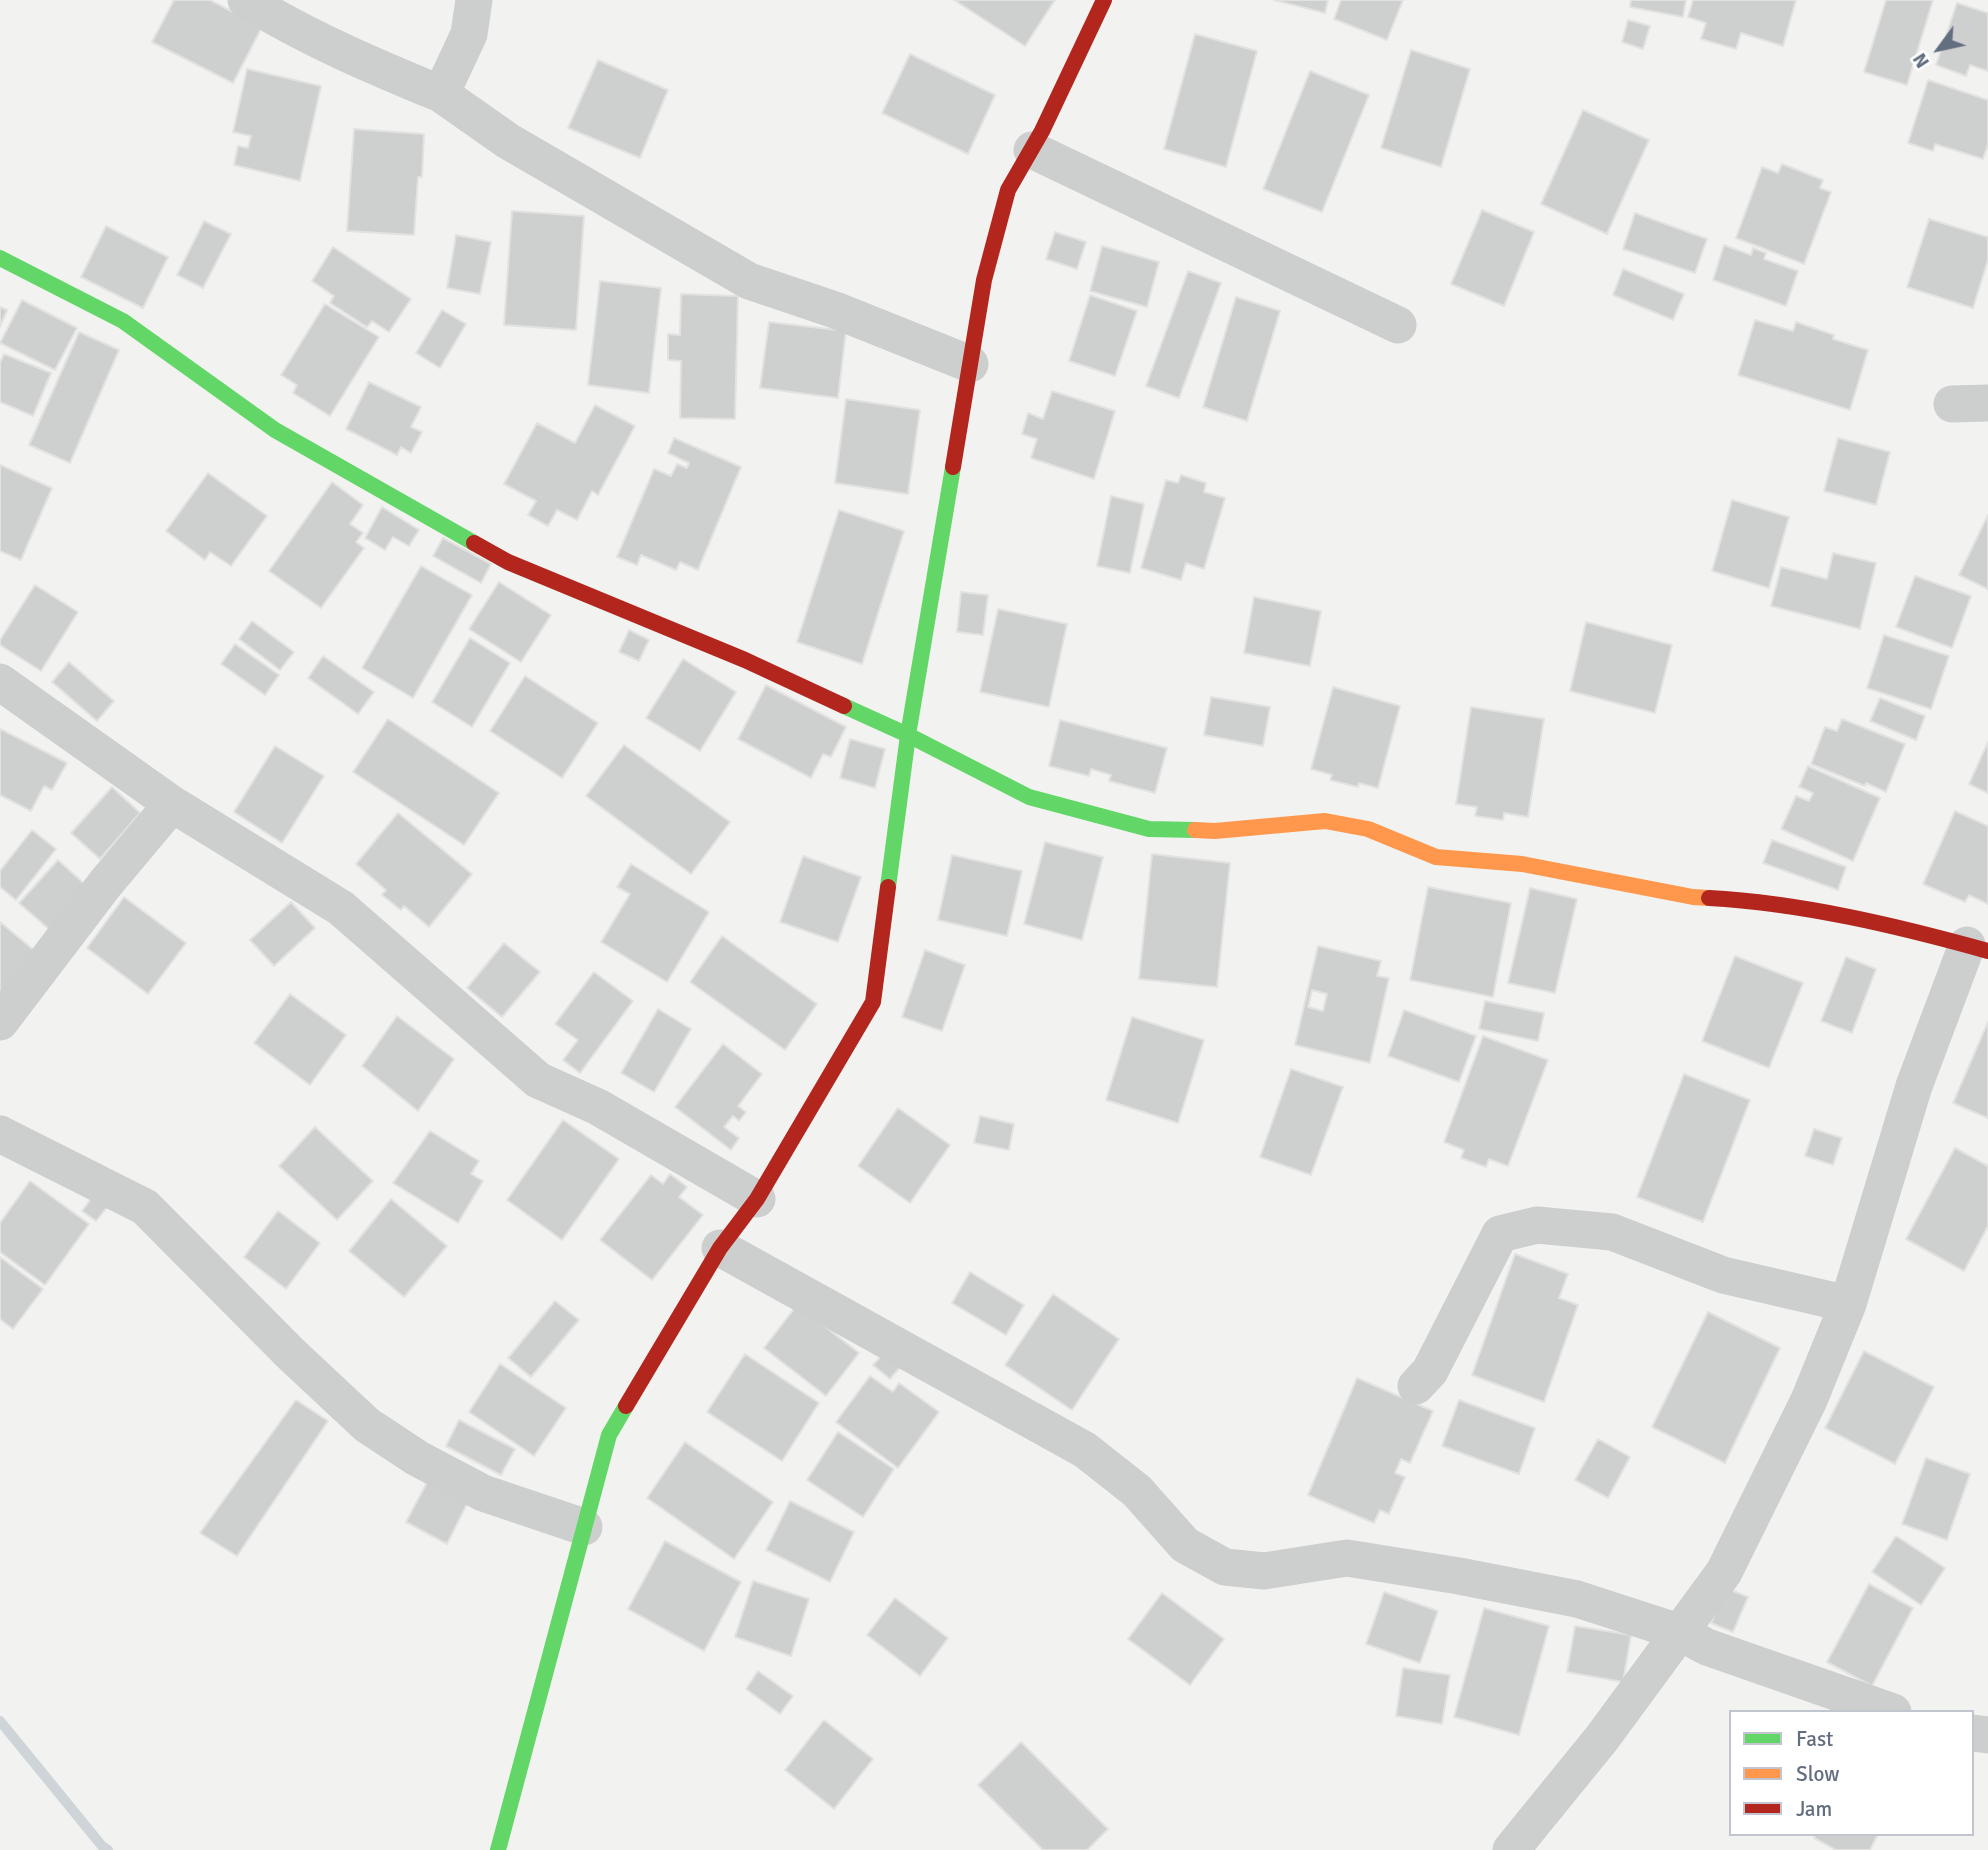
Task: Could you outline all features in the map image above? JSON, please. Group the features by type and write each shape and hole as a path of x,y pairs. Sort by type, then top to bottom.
{"street":[{"path":"246,0 324,42 441,94 508,141 750,281 835,310 970,364"},
{"path":"441,94 469,34 474,0"},
{"path":"498,1850 609,1435 720,1248 757,1199 873,1002 908,735 984,281 1008,190 1032,150 1104,0"},
{"path":"1032,150 1398,325"},
{"path":"0,258 123,321 275,430 509,562 745,660 908,735 1029,797 1149,829 1215,831 1325,821 1368,829 1436,857 1522,864 1693,897 1750,900 1912,930 1977,948 1914,1086 1848,1304 1809,1400 1724,1572 1602,1738 1511,1850"},
{"path":"1952,404 1988,403"},
{"path":"0,682 172,804 341,908 538,1080 598,1107 757,1199"},
{"path":"0,1022 104,884 172,804"},
{"path":"0,1134 145,1207 291,1354 377,1432 417,1458 483,1493 584,1527"},
{"path":"1416,1386 1430,1371 1500,1234 1537,1225 1612,1232 1723,1275 1848,1304"},
{"path":"720,1248 1085,1450 1137,1491 1185,1545 1225,1567 1264,1571 1347,1558 1459,1576 1577,1600 1679,1632 1707,1647 1887,1710"}],"building":[{"path":"174,0 210,0 262,27 233,83 152,42"},
{"path":"954,0 1055,0 1025,46"},
{"path":"1274,0 1328,0 1325,13"},
{"path":"1341,0 1403,0 1387,40 1334,19"},
{"path":"1631,0 1686,0 1683,17 1630,7"},
{"path":"1693,0 1796,0 1783,46 1741,33 1736,49 1701,39 1706,23 1688,17"},
{"path":"1886,0 1933,0 1907,85 1864,72"},
{"path":"1957,3 1988,13 1988,71 1970,65 1966,76 1936,65"},
{"path":"1628,20 1650,26 1643,49 1622,42"},
{"path":"1195,34 1257,51 1226,167 1164,149"},
{"path":"1411,50 1470,69 1441,167 1381,148"},
{"path":"910,54 995,95 968,154 882,113"},
{"path":"598,60 668,90 640,158 568,128"},
{"path":"247,69 321,86 300,181 234,165 238,146 248,148 251,136 233,132"},
{"path":"1310,71 1369,95 1322,212 1263,189"},
{"path":"1928,80 1988,100 1988,144 1983,159 1935,144 1933,151 1908,143"},
{"path":"1583,110 1649,140 1607,234 1541,204"},
{"path":"354,129 424,134 422,177 418,177 414,235 347,231"},
{"path":"1782,164 1823,180 1820,188 1831,192 1804,264 1736,238 1762,167 1778,173"},
{"path":"1482,210 1534,232 1504,306 1451,284"},
{"path":"512,211 584,216 576,330 504,325"},
{"path":"1635,213 1707,239 1695,273 1623,249"},
{"path":"1929,219 1988,237 1988,260 1973,308 1907,287"},
{"path":"204,221 231,234 203,288 177,275"},
{"path":"106,226 168,257 143,308 81,277"},
{"path":"1055,232 1086,242 1077,269 1046,259"},
{"path":"456,235 491,242 480,294 447,288"},
{"path":"1724,245 1751,255 1753,248 1766,253 1764,259 1798,271 1786,306 1713,280"},
{"path":"1102,246 1159,262 1147,307 1090,291"},
{"path":"333,247 411,299 389,332 372,321 367,327 330,303 334,296 312,281"},
{"path":"1623,269 1684,294 1673,320 1613,295"},
{"path":"1188,271 1221,283 1179,398 1146,386"},
{"path":"600,281 661,288 649,393 588,385"},
{"path":"681,294 738,296 735,419 680,418 681,361 668,360 668,334 680,335"},
{"path":"1090,295 1137,311 1115,376 1069,361"},
{"path":"1236,297 1280,311 1247,421 1203,407"},
{"path":"22,300 77,328 55,370 0,343"},
{"path":"325,304 379,337 330,416 293,393 297,385 281,375"},
{"path":"0,307 7,310 0,327"},
{"path":"442,310 466,324 440,368 416,353"},
{"path":"1755,320 1793,331 1796,322 1834,335 1833,339 1868,350 1850,410 1738,375"},
{"path":"769,322 846,331 838,398 760,388"},
{"path":"79,332 119,350 70,463 29,445"},
{"path":"4,354 51,373 33,416 0,402 0,363"},
{"path":"369,382 421,407 411,427 422,432 411,453 401,447 397,455 346,429"},
{"path":"1052,391 1115,411 1094,479 1031,458 1037,439 1022,434 1028,413 1043,419"},
{"path":"846,399 920,410 908,494 835,483"},
{"path":"595,405 635,426 598,495 592,491 577,520 557,510 548,526 528,515 536,501 504,484 537,423 575,443"},
{"path":"674,438 741,467 698,570 680,562 676,570 641,555 637,565 617,557 654,469 671,476 677,464 687,468 689,463 668,453"},
{"path":"1838,438 1890,452 1876,505 1824,491"},
{"path":"0,465 52,488 21,560 0,551"},
{"path":"208,473 267,516 231,566 210,552 205,560 166,531"},
{"path":"1181,475 1206,483 1204,492 1225,498 1204,569 1186,563 1181,580 1141,568 1166,480 1178,483"},
{"path":"332,482 363,505 350,524 363,533 356,542 364,548 321,608 269,571"},
{"path":"1111,496 1144,504 1130,573 1097,566"},
{"path":"1732,500 1789,517 1769,588 1712,571"},
{"path":"382,507 419,530 409,546 393,537 385,550 365,538"},
{"path":"839,510 904,531 862,664 797,642"},
{"path":"1988,515 1988,589 1959,575"},
{"path":"443,538 491,564 481,583 433,556"},
{"path":"1833,553 1876,563 1860,629 1771,606 1781,567 1827,579"},
{"path":"421,566 472,595 413,698 362,668"},
{"path":"1915,576 1971,596 1952,648 1896,627"},
{"path":"499,582 551,615 521,662 469,629"},
{"path":"35,585 78,612 41,671 0,645 0,640"},
{"path":"961,592 988,595 983,635 957,632"},
{"path":"1254,597 1321,611 1310,666 1244,653"},
{"path":"998,609 1067,624 1049,707 980,692"},
{"path":"252,621 294,652 280,670 239,639"},
{"path":"1586,622 1672,645 1655,713 1570,691"},
{"path":"629,630 649,640 639,661 619,652"},
{"path":"1884,635 1949,656 1931,709 1867,688"},
{"path":"470,638 510,663 472,727 432,702"},
{"path":"235,644 279,675 265,695 221,664"},
{"path":"323,656 374,692 358,714 308,678"},
{"path":"683,659 736,692 700,751 646,718"},
{"path":"69,662 114,701 97,721 52,682"},
{"path":"525,676 598,723 562,778 490,731"},
{"path":"766,685 846,727 831,757 823,754 811,778 738,739"},
{"path":"1333,687 1400,706 1378,788 1359,783 1358,787 1330,780 1332,775 1311,769"},
{"path":"1211,697 1270,707 1263,746 1204,735"},
{"path":"1880,698 1925,716 1916,740 1870,721"},
{"path":"1471,707 1544,719 1528,817 1504,813 1503,820 1475,816 1477,807 1456,804"},
{"path":"388,719 499,793 464,845 353,772"},
{"path":"1842,719 1905,744 1886,792 1811,764 1825,727 1837,731"},
{"path":"1060,720 1167,748 1155,793 1109,781 1111,775 1091,769 1089,776 1049,766"},
{"path":"0,729 67,763 52,790 44,786 31,811 0,795"},
{"path":"850,739 885,749 875,788 840,778"},
{"path":"1988,742 1988,793 1969,784"},
{"path":"624,745 730,822 691,874 586,796"},
{"path":"275,746 324,776 282,843 234,812"},
{"path":"1808,766 1880,798 1853,861 1781,829 1796,796 1809,801 1813,793 1799,787"},
{"path":"112,787 140,813 100,859 71,833"},
{"path":"1955,811 1988,826 1988,904 1969,895 1965,902 1923,884"},
{"path":"398,813 472,874 429,927 404,906 401,910 382,895 386,890 356,864"},
{"path":"32,830 56,849 16,900 0,887 0,871"},
{"path":"1772,840 1846,867 1838,890 1763,863"},
{"path":"1045,842 1103,857 1082,940 1024,924"},
{"path":"1152,854 1230,863 1217,987 1139,979"},
{"path":"952,855 1022,871 1007,936 938,920"},
{"path":"803,856 861,877 838,942 780,922"},
{"path":"58,860 89,888 51,931 19,903"},
{"path":"631,864 709,912 667,982 601,942 630,894 617,887"},
{"path":"1428,887 1511,903 1493,997 1410,980"},
{"path":"1530,888 1577,899 1555,993 1508,983"},
{"path":"124,897 186,943 148,994 87,948"},
{"path":"291,902 315,928 274,966 250,940"},
{"path":"0,922 41,956 0,1006"},
{"path":"722,936 817,1004 785,1050 690,982"},
{"path":"504,943 540,972 502,1017 467,988"},
{"path":"1318,946 1381,961 1377,976 1389,978 1370,1063 1295,1045","holes":["1312,990 1327,994 1323,1011 1308,1007"]},
{"path":"925,950 965,965 942,1031 902,1017"},
{"path":"1735,956 1803,983 1769,1068 1702,1041"},
{"path":"1846,957 1876,969 1852,1033 1821,1021"},
{"path":"594,972 633,1001 580,1073 563,1060 578,1040 555,1024"},
{"path":"290,994 346,1035 310,1085 254,1043"},
{"path":"1485,1001 1544,1013 1538,1041 1479,1029"},
{"path":"658,1009 691,1029 654,1092 621,1073"},
{"path":"1404,1010 1476,1036 1459,1082 1388,1056"},
{"path":"397,1016 454,1059 418,1111 362,1066"},
{"path":"1132,1017 1204,1040 1178,1123 1106,1100"},
{"path":"1988,1022 1988,1118 1953,1103"},
{"path":"1483,1036 1548,1060 1508,1166 1489,1159 1486,1167 1461,1158 1464,1150 1444,1142"},
{"path":"723,1044 762,1074 738,1106 746,1112 739,1121 733,1116 724,1127 739,1138 731,1150 675,1107"},
{"path":"1291,1069 1343,1087 1311,1175 1260,1157"},
{"path":"1684,1074 1750,1100 1703,1222 1637,1197"},
{"path":"898,1108 950,1145 910,1203 858,1166"},
{"path":"980,1116 1014,1124 1009,1150 974,1143"},
{"path":"563,1120 619,1159 562,1240 507,1200"},
{"path":"315,1127 373,1181 337,1220 279,1166"},
{"path":"1814,1129 1842,1138 1833,1165 1805,1156"},
{"path":"430,1131 479,1161 471,1174 483,1181 458,1223 393,1183"},
{"path":"1955,1148 1988,1166 1988,1226 1964,1271 1906,1239"},
{"path":"670,1174 687,1187 679,1197 703,1215 652,1280 600,1240 651,1175 663,1184"},
{"path":"30,1181 89,1224 45,1285 0,1252 0,1223"},
{"path":"94,1195 108,1206 96,1221 82,1211"},
{"path":"391,1199 447,1246 404,1297 349,1251"},
{"path":"278,1211 320,1243 286,1289 244,1257"},
{"path":"1515,1254 1568,1274 1559,1298 1578,1305 1544,1402 1472,1375"},
{"path":"0,1257 43,1289 13,1329 0,1319"},
{"path":"970,1272 1024,1305 1006,1335 952,1303"},
{"path":"1053,1294 1119,1339 1072,1410 1005,1365"},
{"path":"555,1301 579,1320 531,1377 508,1358"},
{"path":"797,1305 859,1353 826,1396 764,1348"},
{"path":"1708,1312 1780,1348 1725,1463 1652,1427"},
{"path":"886,1351 902,1365 890,1379 873,1365"},
{"path":"1864,1351 1934,1387 1895,1464 1825,1428"},
{"path":"745,1354 819,1403 782,1461 707,1412"},
{"path":"500,1364 566,1408 534,1456 469,1412"},
{"path":"870,1376 893,1392 899,1383 939,1412 898,1468 836,1422"},
{"path":"1357,1378 1433,1411 1410,1463 1401,1459 1395,1473 1405,1477 1389,1514 1380,1510 1374,1523 1308,1495"},
{"path":"296,1400 328,1421 237,1556 200,1533"},
{"path":"1459,1400 1535,1428 1519,1474 1442,1446"},
{"path":"459,1420 515,1449 501,1475 446,1446"},
{"path":"838,1432 894,1469 863,1517 807,1480"},
{"path":"1598,1439 1630,1457 1608,1498 1575,1480"},
{"path":"685,1442 773,1502 734,1559 647,1498"},
{"path":"1926,1458 1970,1474 1947,1540 1902,1524"},
{"path":"431,1475 471,1496 447,1544 406,1522"},
{"path":"790,1501 854,1532 830,1582 766,1550"},
{"path":"1896,1536 1945,1568 1921,1605 1872,1572"},
{"path":"665,1541 741,1582 704,1651 628,1609"},
{"path":"753,1581 809,1599 791,1656 735,1637"},
{"path":"1869,1584 1913,1608 1872,1686 1827,1662"},
{"path":"1726,1588 1748,1597 1733,1632 1711,1623"},
{"path":"1384,1592 1438,1611 1420,1663 1366,1644"},
{"path":"1162,1593 1224,1639 1190,1685 1128,1639"},
{"path":"895,1598 948,1638 920,1676 867,1635"},
{"path":"1484,1608 1549,1626 1519,1735 1454,1717"},
{"path":"1575,1626 1631,1635 1623,1682 1567,1672"},
{"path":"1403,1668 1450,1675 1442,1724 1396,1716"},
{"path":"758,1671 793,1696 780,1714 746,1689"},
{"path":"824,1720 873,1759 834,1809 785,1770"},
{"path":"1021,1742 1108,1829 1087,1850 1043,1850 978,1785"},
{"path":"1877,1836 1870,1850 1836,1850 1814,1838"}],"waterway":[{"path":"0,1721 108,1850"}],"traffic: fast":[{"path":"0,258 123,321 275,430 474,543"},
{"path":"888,887 908,735 953,467"},
{"path":"844,706 908,735 1029,797 1149,829 1195,830"},
{"path":"498,1850 609,1435 626,1406"}],"traffic: slow":[{"path":"1195,830 1215,831 1325,821 1368,829 1436,857 1522,864 1709,898"}],"traffic: jam":[{"path":"953,467 984,280 1008,190 1042,131 1104,0"},
{"path":"474,543 508,562 745,660 844,706"},
{"path":"626,1406 720,1248 757,1199 873,1002 888,887"},
{"path":"1709,898 1814,910 1988,951"}]}
